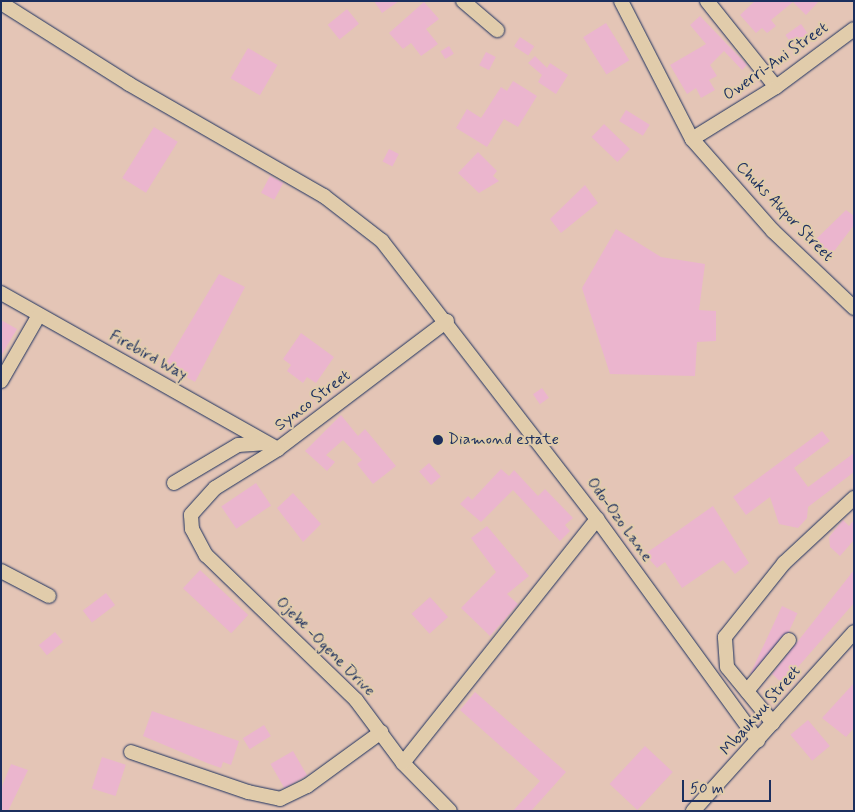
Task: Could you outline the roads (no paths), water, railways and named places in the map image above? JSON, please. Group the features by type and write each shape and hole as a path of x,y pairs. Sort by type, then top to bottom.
{"street":[{"path":"463,1 497,30"},
{"name":"Chuks Akpor Street","path":"621,1 692,138 773,231 854,308"},
{"path":"707,1 776,87"},
{"name":"Odo-Ozo Lane","path":"1,3 360,221 447,322 597,520 758,741"},
{"name":"Owerri-Ani Street","path":"692,138 776,87 854,29"},
{"name":"Firebird Way","path":"1,293 278,449"},
{"path":"1,381 39,315"},
{"name":"Synco Street","path":"197,505 278,449 447,322"},
{"path":"174,483 221,452 238,445 264,442"},
{"path":"773,723 727,667 725,637 784,562 854,498"},
{"name":"Ojebe -Ogene Drive","path":"197,505 191,515 192,529 206,555 343,687 381,732 403,763 450,811"},
{"path":"403,763 597,520"},
{"path":"1,571 49,596"},
{"name":"Mbaukwu Street","path":"693,811 758,741 854,632"},
{"path":"747,692 789,640"},
{"path":"131,752 248,792 280,799 307,786 381,732"}],"place":[{"name":"Diamond estate","path":"438,440"}]}
